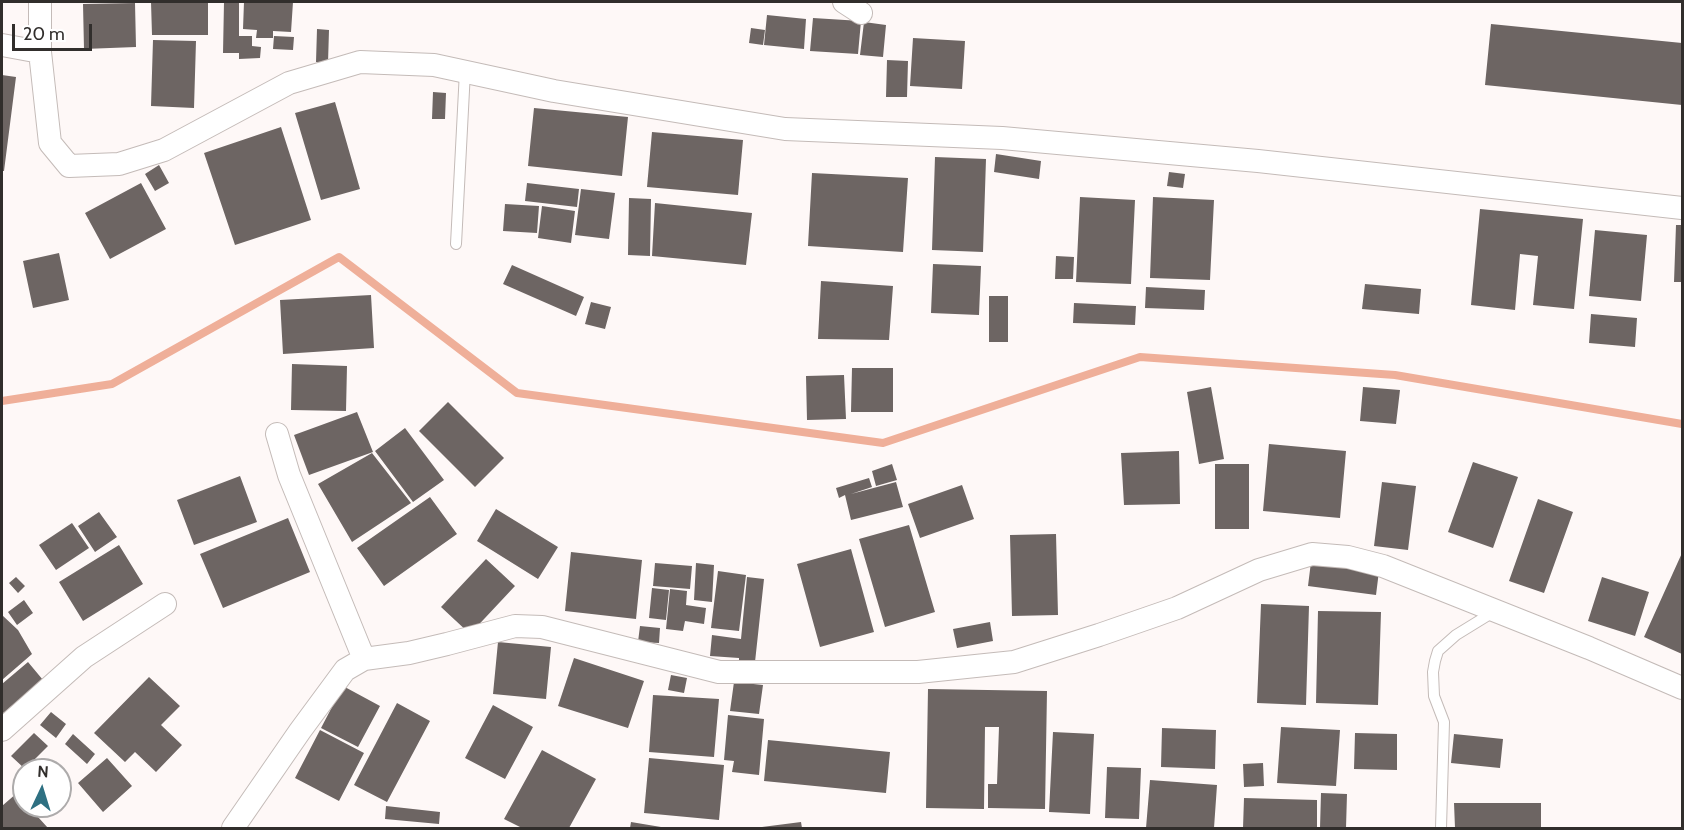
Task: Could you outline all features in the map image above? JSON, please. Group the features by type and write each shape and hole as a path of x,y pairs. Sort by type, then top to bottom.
{"street":[{"path":"40,2 40,52 50,143 69,166 118,164 164,150 289,83 360,62 434,65 554,91 785,129 1002,138 1258,161 1683,208"},
{"path":"2,45 40,52"},
{"path":"277,434 289,475 364,659"},
{"path":"233,828 300,730 345,670 364,659 410,653 515,626 542,627 719,672 918,672 1014,662 1178,608 1259,570 1312,554 1348,557 1383,566 1683,688"},
{"path":"2,730 84,657 165,604"}],"lane":[{"path":"456,244 465,71"},
{"path":"1441,828 1444,722 1434,696 1435,661 1438,651 1455,635 1496,611"}],"building":[{"path":"151,2 208,2 208,35 152,35"},
{"path":"224,2 239,2 239,36 252,36 252,46 261,47 260,58 239,59 239,53 223,53"},
{"path":"244,2 293,2 291,32 273,31 273,38 256,38 257,30 243,29"},
{"path":"135,3 136,47 84,49 83,4"},
{"path":"767,15 806,19 804,49 764,45"},
{"path":"813,18 861,21 858,54 810,51"},
{"path":"864,22 886,25 883,57 860,55"},
{"path":"1491,24 1682,43 1682,105 1485,85"},
{"path":"751,28 765,30 763,45 749,43"},
{"path":"317,29 329,30 328,63 316,62"},
{"path":"274,36 294,37 293,50 273,49"},
{"path":"913,38 965,41 962,89 910,86"},
{"path":"153,40 196,41 194,108 151,106"},
{"path":"887,60 908,61 907,97 886,97"},
{"path":"2,75 16,77 4,171 2,171"},
{"path":"433,92 446,93 445,119 432,119"},
{"path":"335,102 360,189 321,200 295,113"},
{"path":"534,108 628,117 622,176 528,166"},
{"path":"281,127 311,220 235,245 204,153"},
{"path":"652,132 743,140 738,195 647,187"},
{"path":"996,154 1041,161 1039,179 994,172"},
{"path":"935,157 986,159 983,252 932,250"},
{"path":"159,165 169,183 155,191 145,174"},
{"path":"1169,172 1185,174 1183,188 1167,186"},
{"path":"812,173 908,178 903,252 808,246"},
{"path":"141,183 166,229 110,259 85,213"},
{"path":"527,183 579,189 577,207 525,201"},
{"path":"581,189 615,193 609,239 575,235"},
{"path":"1080,197 1135,200 1131,284 1076,282"},
{"path":"1153,197 1214,200 1210,280 1150,278"},
{"path":"629,198 651,199 650,256 628,255"},
{"path":"655,203 752,213 746,265 652,256"},
{"path":"505,204 539,206 537,233 503,231"},
{"path":"542,206 575,211 571,243 538,238"},
{"path":"1480,209 1583,219 1574,309 1533,305 1538,256 1520,254 1515,310 1471,305"},
{"path":"1676,225 1682,225 1682,282 1674,282"},
{"path":"1595,230 1647,235 1641,301 1589,296"},
{"path":"59,253 69,300 33,308 23,261"},
{"path":"1056,256 1074,257 1073,279 1055,279"},
{"path":"933,264 981,266 979,315 931,313"},
{"path":"512,265 584,297 576,316 503,284"},
{"path":"821,281 893,286 889,340 818,339"},
{"path":"1365,284 1421,289 1419,314 1362,309"},
{"path":"1146,287 1205,290 1204,310 1145,308"},
{"path":"371,295 374,348 283,354 280,300"},
{"path":"989,296 1008,296 1008,342 989,342"},
{"path":"591,302 611,307 605,329 585,324"},
{"path":"1074,303 1136,306 1135,325 1073,323"},
{"path":"1591,314 1637,318 1635,347 1589,343"},
{"path":"292,364 347,366 346,411 291,410"},
{"path":"852,368 893,368 893,412 851,412"},
{"path":"844,375 846,419 807,420 806,376"},
{"path":"1211,387 1224,459 1199,464 1187,392"},
{"path":"1363,387 1400,390 1396,424 1360,421"},
{"path":"448,402 504,458 475,487 419,431"},
{"path":"357,412 373,452 309,475 294,435"},
{"path":"405,428 444,480 413,502 375,451"},
{"path":"1269,444 1346,451 1340,518 1263,511"},
{"path":"1179,451 1180,504 1124,505 1121,453"},
{"path":"372,453 411,503 352,542 318,484"},
{"path":"1473,462 1518,477 1493,548 1448,532"},
{"path":"892,464 897,480 876,486 872,471"},
{"path":"1215,464 1249,464 1249,529 1215,529"},
{"path":"240,476 257,522 194,545 177,500"},
{"path":"869,478 872,487 851,494 896,482 903,507 851,520 845,495 839,498 836,488"},
{"path":"1382,482 1416,486 1408,550 1374,546"},
{"path":"962,485 974,519 920,538 908,504"},
{"path":"430,497 457,534 384,586 357,548"},
{"path":"1538,499 1573,512 1544,593 1509,581"},
{"path":"496,509 558,547 538,579 477,541"},
{"path":"99,512 117,537 95,552 78,526"},
{"path":"288,518 310,572 223,608 200,554"},
{"path":"72,523 89,548 56,570 39,545"},
{"path":"909,525 935,612 885,627 859,539"},
{"path":"1056,534 1058,615 1012,616 1010,535"},
{"path":"119,545 143,584 83,621 59,582"},
{"path":"851,549 874,632 820,647 797,564"},
{"path":"571,552 642,560 636,619 565,611"},
{"path":"1682,553 1682,654 1644,637"},
{"path":"486,559 515,586 470,634 441,607"},
{"path":"1311,562 1379,571 1376,595 1308,586"},
{"path":"655,563 692,566 690,589 653,586"},
{"path":"696,563 714,565 712,602 694,600"},
{"path":"718,571 746,575 739,631 711,628"},
{"path":"16,577 25,586 18,593 9,583"},
{"path":"747,577 764,579 755,662 739,660 739,658 710,656 712,635 741,639"},
{"path":"1602,577 1649,592 1635,636 1588,621"},
{"path":"652,588 669,590 666,620 649,618"},
{"path":"670,589 687,591 686,605 706,608 704,624 685,621 683,631 666,629"},
{"path":"24,600 33,613 17,625 8,612"},
{"path":"1261,604 1309,606 1306,705 1257,703"},
{"path":"1318,611 1381,612 1378,705 1316,703"},
{"path":"2,615 18,630 32,654 2,680"},
{"path":"990,622 993,641 957,648 953,629"},
{"path":"640,626 660,628 659,643 638,642"},
{"path":"498,642 551,647 546,699 493,694"},
{"path":"574,658 644,681 628,728 558,706"},
{"path":"28,662 43,680 2,714 2,684"},
{"path":"671,675 687,678 684,693 668,690"},
{"path":"149,677 180,706 161,725 182,745 156,772 135,752 125,762 94,733"},
{"path":"734,682 763,685 759,714 730,711"},
{"path":"343,686 380,706 358,747 321,728"},
{"path":"928,689 1047,691 1045,809 988,808 988,784 997,784 999,727 985,727 984,809 926,808"},
{"path":"653,695 719,699 714,757 649,752"},
{"path":"397,703 430,721 387,802 354,785"},
{"path":"493,705 533,727 505,779 465,758"},
{"path":"51,712 66,724 56,738 40,725"},
{"path":"728,715 764,719 759,775 732,772 734,761 724,760"},
{"path":"1281,727 1340,730 1336,786 1277,783"},
{"path":"1162,728 1216,730 1215,769 1161,767"},
{"path":"320,730 364,753 339,801 295,778"},
{"path":"1053,732 1094,734 1090,814 1049,812"},
{"path":"34,733 48,746 36,758 13,758 11,756"},
{"path":"1355,733 1397,734 1397,770 1354,769"},
{"path":"73,734 95,754 87,764 65,744"},
{"path":"1454,734 1503,739 1500,768 1451,763"},
{"path":"768,740 890,752 886,793 764,781"},
{"path":"542,750 596,779 569,828 522,828 504,819"},
{"path":"107,758 132,786 103,812 78,783"},
{"path":"649,758 724,765 719,820 644,813"},
{"path":"1263,763 1264,786 1244,787 1243,764"},
{"path":"1107,767 1141,768 1139,819 1105,818"},
{"path":"1150,780 1217,785 1214,828 1146,828"},
{"path":"1321,793 1347,794 1346,828 1320,828"},
{"path":"12,797 12,818 39,818 48,828 2,828 2,806"},
{"path":"1244,798 1317,800 1317,828 1243,828"},
{"path":"1454,803 1541,803 1541,828 1455,828"},
{"path":"386,806 440,812 439,824 385,819"},
{"path":"631,822 661,827 661,828 630,828"},
{"path":"801,822 802,828 762,828 762,827"}],"waterway":[{"path":"2,401 112,384 339,257 517,393 883,443 1140,357 1395,375 1682,424"}]}
